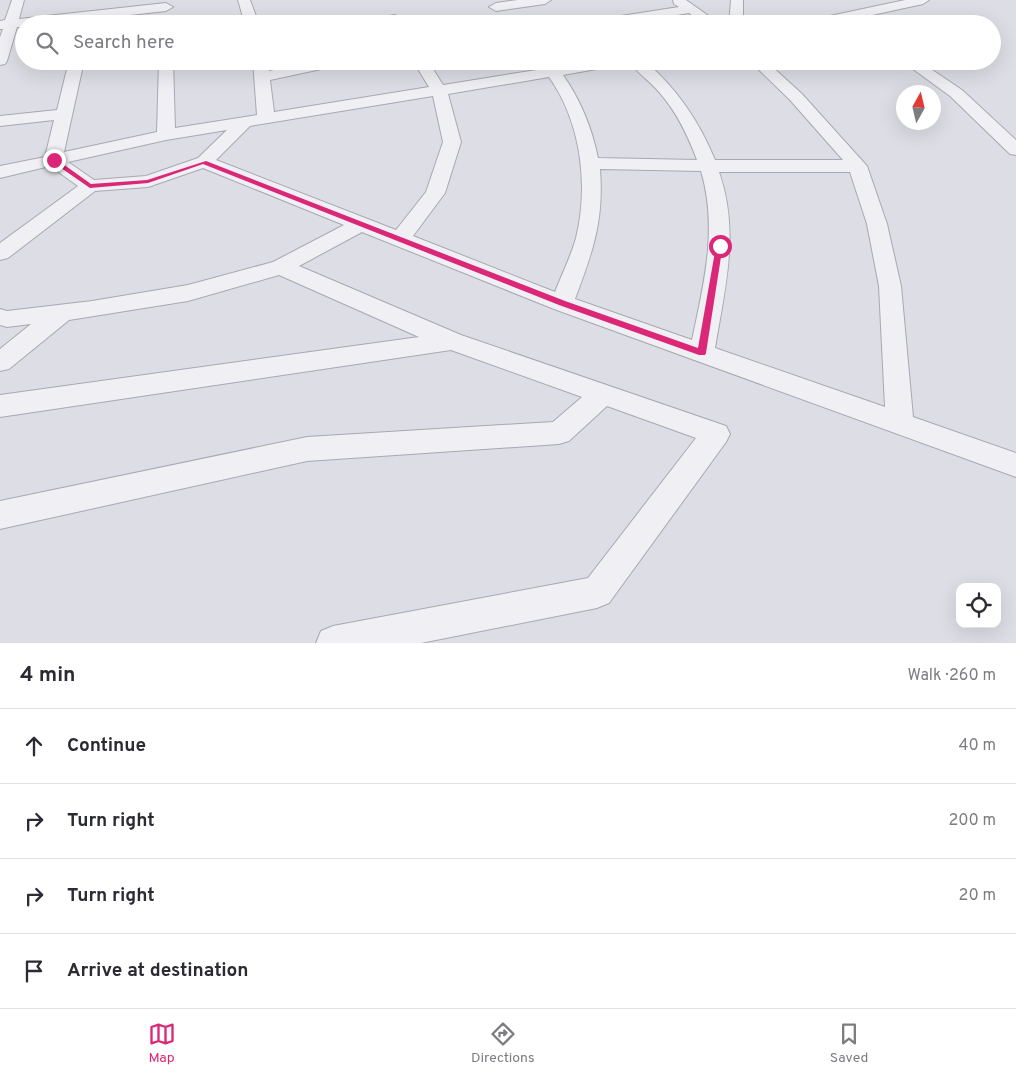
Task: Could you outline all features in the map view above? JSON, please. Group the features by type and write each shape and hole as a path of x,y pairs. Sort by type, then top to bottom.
{"street":[{"path":"0,61 6,25 18,0"},
{"path":"88,15 90,0"},
{"path":"244,0 249,15"},
{"path":"492,4 545,0"},
{"path":"678,0 700,15"},
{"path":"736,15 737,0"},
{"path":"860,15 899,3 923,0"},
{"path":"107,15 166,3"},
{"path":"492,4 504,15"},
{"path":"388,6 392,15"},
{"path":"653,15 692,9"},
{"path":"54,160 75,70"},
{"path":"166,70 166,135"},
{"path":"261,70 266,120"},
{"path":"400,239 435,193 452,142 440,92 426,70"},
{"path":"0,172 166,135 440,92 537,70"},
{"path":"552,70 567,93 579,122 590,163 593,196 586,238 562,303"},
{"path":"646,70 660,83 684,114 709,166 718,207 720,246 702,353"},
{"path":"767,70 796,97 858,166 877,224 890,286 900,424"},
{"path":"922,70 956,93 1016,150"},
{"path":"0,121 65,114"},
{"path":"0,253 90,186 148,182 204,162 244,123"},
{"path":"54,160 90,186"},
{"path":"204,162 562,303 1016,465"},
{"path":"590,163 709,166 858,166"},
{"path":"0,317 7,319 62,313 188,293 281,267 361,224"},
{"path":"281,267 452,341 716,434 597,592 333,643"},
{"path":"0,362 62,313"},
{"path":"0,406 452,341"},
{"path":"0,516 307,449 559,433 603,394"}],"route":[{"path":"54,160 90,186 148,182 204,162 562,303 702,353 720,246"}]}
